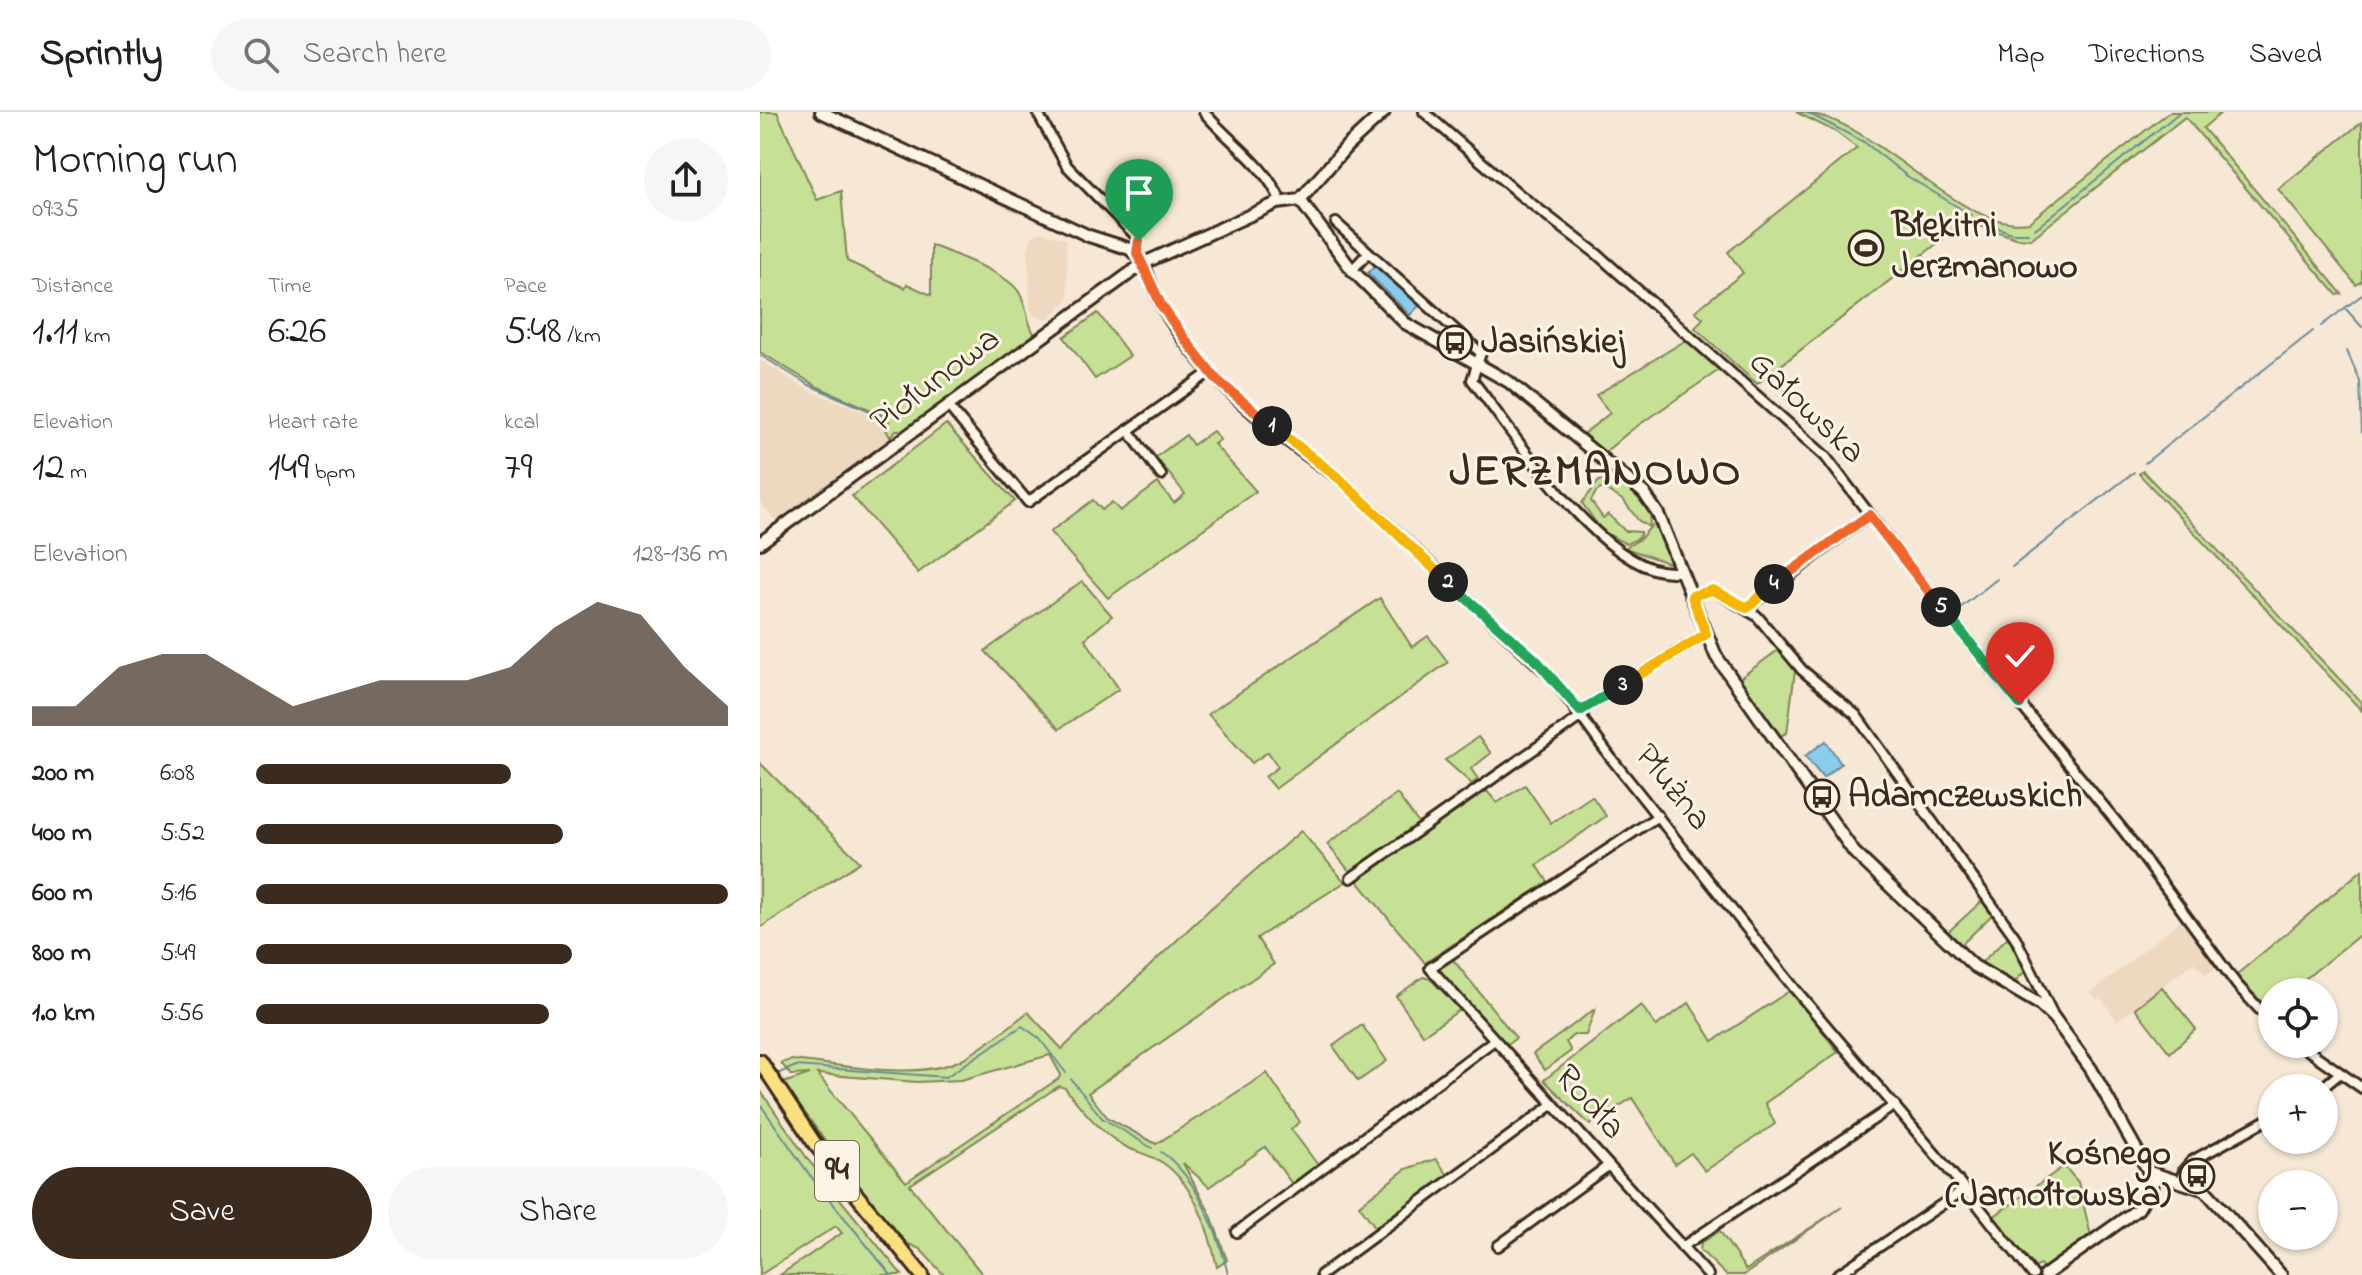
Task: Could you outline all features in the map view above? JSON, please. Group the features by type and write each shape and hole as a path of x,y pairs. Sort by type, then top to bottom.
{"main road":[{"name":"94","path":"760,1061 815,1144 922,1275"}],"street":[{"path":"821,112 1089,236 1137,253 1144,263"},
{"path":"1037,112 1067,166 1138,238 1137,253"},
{"path":"1204,112 1260,169 1281,202"},
{"path":"1384,112 1347,146 1300,200 1352,270 1405,323 1509,382 1568,433 1636,484 1658,514 1706,634 1736,688 1858,857 1974,966 2054,1018"},
{"name":"Gałowska","path":"1424,112 1520,195 1578,238 1812,444 2123,830 2237,985 2258,1008"},
{"name":"Piołunowa","path":"760,543 1144,263 1281,202 1300,200"},
{"path":"1336,223 1368,253 1381,260 1481,353 1472,380 1494,415 1595,532 1639,562 1670,572 1682,571"},
{"path":"1352,270 1368,253"},
{"name":"Płużna","path":"1144,263 1161,305 1210,372 1306,456 1341,480 1537,661 1581,713 1611,758 1795,989 1965,1189 2033,1275"},
{"path":"949,407 1028,502 1210,372"},
{"path":"1128,430 1161,475"},
{"path":"1747,608 1869,515"},
{"path":"1692,596 1713,590 1747,608 1771,630 1802,670 1856,715 2015,937 2054,1018 2091,1069 2142,1165 2157,1176 2181,1181 2210,1195 2281,1275"},
{"path":"1351,878 1581,713 1706,634"},
{"name":"Rodła","path":"1658,816 1430,968 1708,1275"},
{"path":"2020,994 2032,975"},
{"path":"1237,1232 1493,1041"},
{"path":"2318,1058 2362,1088"},
{"path":"1321,1275 1552,1105"},
{"path":"1682,1247 1895,1105"},
{"path":"2181,1181 2184,1170 2192,1161 2258,1125"},
{"path":"1498,1246 1608,1166"},
{"path":"2045,1275 2138,1209 2157,1176"},
{"path":"1837,1275 1965,1189"}],"shaded area":[{"path":"1041,232 1066,239 1068,300 1047,319 1035,317 1030,308 1028,249 1033,236"},
{"path":"760,360 808,390 877,417 891,439 776,521 760,502"},
{"path":"2181,920 2216,968 2206,975 2194,962 2117,1021 2101,998 2098,1000 2091,993"}],"green space":[{"path":"760,112 777,112 817,200 841,191 847,261 905,288 907,284 931,295 931,245 1005,279 1020,294 1035,336 909,430 896,430 890,437 883,424 889,421 879,413 818,387 760,352"},
{"path":"1796,112 1825,117 1855,131 1973,210 2001,221 2029,222 2169,112 2222,112 2203,128 2342,294 2337,295 2185,117 2031,239 2016,238 1966,221 1757,384 1695,328 1703,318 1695,311 1743,273 1728,252 1857,148 1836,132"},
{"path":"2362,122 2362,281 2356,285 2278,189"},
{"path":"1098,313 1130,356 1095,379 1064,337"},
{"path":"1688,339 1722,368 1630,431 1604,453 1581,436 1610,413 1596,395"},
{"path":"946,424 1015,501 918,573 852,496"},
{"path":"1213,431 1220,440 1214,444 1256,491 1108,598 1050,532 1093,500 1102,510 1112,502 1120,511 1158,483 1174,503 1185,494 1156,457 1186,435 1193,445"},
{"path":"2143,471 2362,703 2362,711 2139,474"},
{"path":"1611,477 1629,487 1651,514 1649,527 1638,520 1624,501 1603,488 1596,492 1591,501 1603,518 1608,514 1625,531 1641,532 1639,538 1626,544 1602,531 1582,503 1599,481"},
{"path":"1653,513 1671,564 1625,548 1640,539 1654,523"},
{"path":"1082,581 1112,616 1085,639 1119,689 1059,729 985,651"},
{"path":"1380,598 1412,647 1428,636 1448,662 1275,789 1265,777 1278,767 1268,752 1252,763 1208,714"},
{"path":"1781,648 1795,671 1787,733 1780,736 1740,678"},
{"path":"1478,737 1491,753 1471,769 1478,779 1472,784 1445,760"},
{"path":"760,763 860,862 760,928"},
{"path":"1525,785 1551,823 1592,796 1606,816 1537,865 1548,882 1425,963 1327,844 1397,794 1425,832 1487,791 1497,803"},
{"path":"1301,831 1345,882 1257,938 1274,964 1088,1093 1108,1118 1156,1144 1267,1073 1300,1122 1291,1129 1318,1165 1292,1184 1265,1147 1209,1187 1183,1163 1211,1215 1227,1260 1217,1267 1199,1209 1184,1183 1159,1161 1128,1148 1110,1136 1065,1088 1059,1086 910,1185 983,1275 944,1275 920,1249 904,1242 872,1205 783,1083 810,1074 791,1075 781,1063 791,1060 879,1070 945,1066 979,1049 1028,1012 1062,1049 1210,909","holes":["1050,1055 1061,1075 906,1182 817,1074 917,1082 961,1080"]},
{"path":"2362,870 2362,933 2306,978 2258,978 2258,998 2236,975"},
{"path":"1982,901 1992,915 1961,945 1948,932"},
{"path":"2008,937 2025,971 2013,984 1981,963"},
{"path":"1451,957 1516,1038 1504,1047 1434,969"},
{"path":"1423,977 1430,979 1461,1009 1423,1035 1396,996"},
{"path":"2162,987 2196,1029 2170,1053 2135,1008"},
{"path":"1791,990 1838,1052 1765,1103 1775,1124 1705,1171 1691,1153 1675,1164 1632,1098 1590,1125 1544,1080 1641,1005 1656,1026 1689,1003 1713,1041"},
{"path":"1595,1009 1586,1035 1573,1035 1566,1042 1571,1051 1545,1070 1533,1054"},
{"path":"1362,1025 1387,1061 1358,1081 1333,1046"},
{"path":"760,1090 809,1161 902,1275 780,1275 842,1233 836,1226 760,1275"},
{"path":"1436,1159 1448,1175 1376,1228 1359,1205 1406,1169"},
{"path":"2064,1166 2078,1182 2091,1236 2044,1270 2040,1265 2035,1268 1993,1217"},
{"path":"1842,1207 1744,1275 1726,1275 1700,1250 1701,1243 1720,1231 1746,1270"}],"water":[{"path":"1378,263 1420,305 1410,315 1368,273"},
{"path":"1826,741 1841,764 1823,778 1805,756"}],"waterway":[{"path":"1806,112 1864,142 1907,176 1971,215"},
{"path":"2035,229 2180,112"},
{"path":"1979,220 2011,233 2028,233"},
{"path":"2321,326 2362,295"},
{"path":"2346,309 2362,327"},
{"path":"2145,463 2313,331"},
{"path":"2347,351 2360,381 2362,433"},
{"path":"760,355 809,385 884,417 887,423"},
{"path":"2012,567 2134,472"},
{"path":"1955,612 1997,579"},
{"path":"777,1074 796,1066 946,1077 1022,1026 1039,1038 1066,1073"},
{"path":"1071,1079 1102,1118 1152,1148"},
{"path":"760,1104 809,1174 891,1275"},
{"path":"1161,1152 1185,1175 1195,1190 1219,1242 1228,1275"}],"place":[{"name":"Błękitni Jerzmanowo","path":"1866,248"},
{"name":"Jasińskiej","path":"1455,343"},
{"name":"Adamczewskich","path":"1822,797"},
{"name":"Kośnego (Jarnołtowska)","path":"2197,1176"}],"district":[{"name":"JERZMANOWO","path":"1596,473"}],"route":[{"path":"1139,241 1137,253 1161,305 1217,380 1306,456 1341,480 1537,661 1580,711 1706,634 1692,596 1713,590 1747,608 1760,595 1869,515 2020,704"}]}
